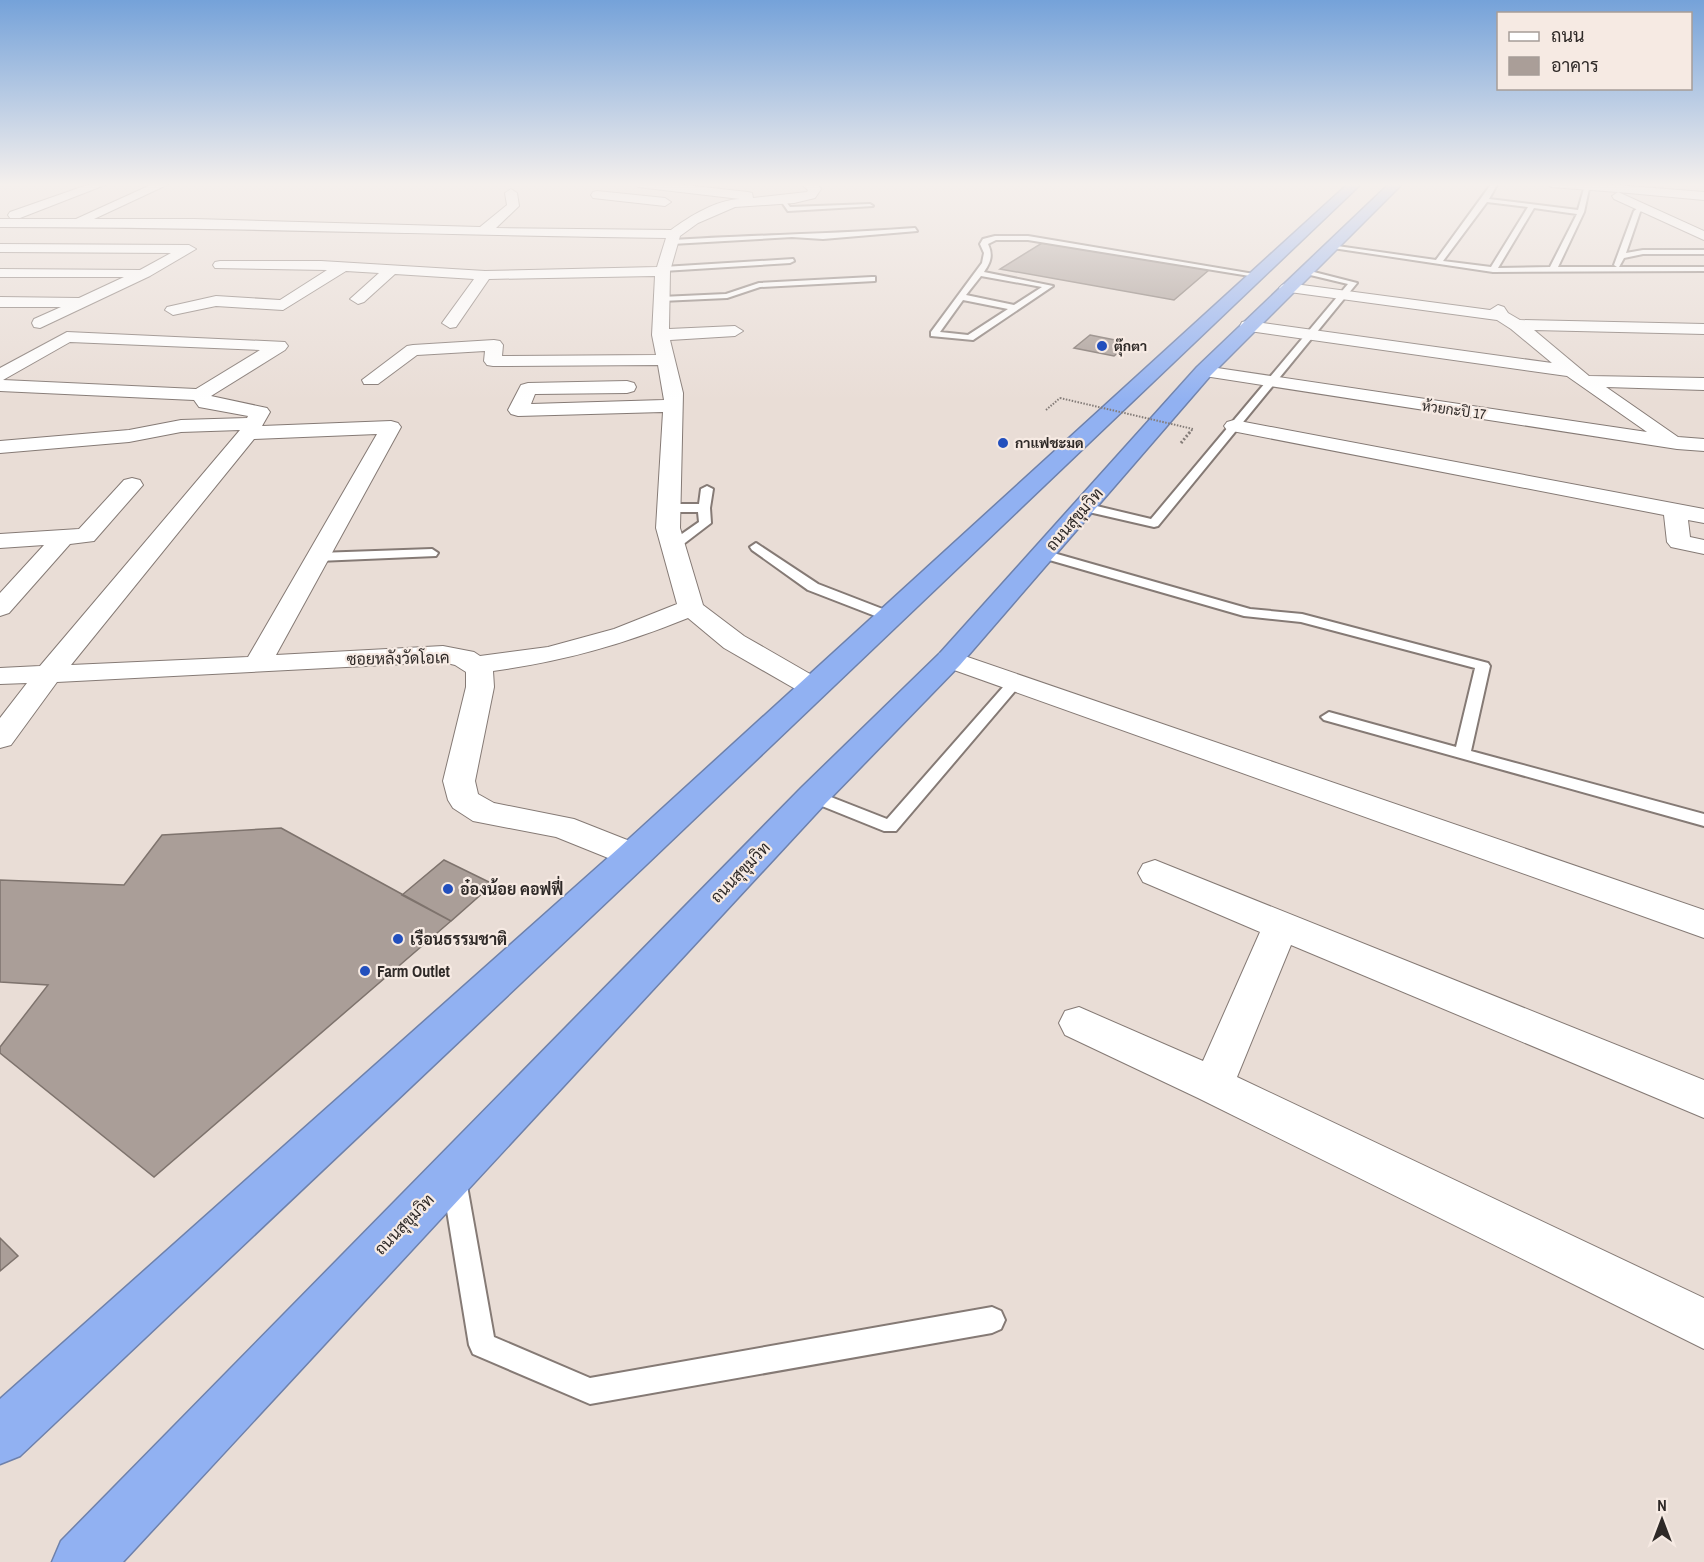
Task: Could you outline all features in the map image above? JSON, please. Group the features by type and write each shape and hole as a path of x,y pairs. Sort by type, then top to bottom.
{"highway":[{"path":"6,1418 633,856 1277,256"},
{"name":"ถนนสุขุมวิท","path":"82,1562 813,796 950,660 1204,372 1320,256"}],"street":[{"path":"40,323 176,256"},
{"path":"582,273 589,256"},
{"path":"667,256 663,270 660,335 673,400 673,447 668,528 691,608 734,642 814,688"},
{"path":"220,265 342,267 485,275 663,270"},
{"path":"173,310 216,302 283,305 342,267"},
{"path":"358,299 391,270"},
{"path":"0,273 145,273"},
{"path":"450,323 485,275"},
{"path":"1296,279 1341,297 1506,317 1704,329"},
{"path":"0,302 81,302"},
{"path":"1506,317 1578,376 1677,443 1704,466"},
{"path":"1248,326 1578,376 1704,384"},
{"path":"660,335 735,331"},
{"path":"0,375 67,337 279,346 200,394 0,385"},
{"path":"371,380 413,350 494,345 493,361 665,360"},
{"name":"ห้วยกะปิ 17","path":"1204,372 1677,443 1704,445"},
{"path":"626,392 673,400"},
{"path":"0,738 48,675 250,429 260,412 206,402 200,394"},
{"path":"0,447 129,436 182,426 250,429 391,427 257,664"},
{"path":"1234,426 1704,516"},
{"path":"0,541 86,536 132,485"},
{"path":"1675,511 1679,542 1704,547"},
{"path":"0,608 59,543 57,537"},
{"path":"633,856 562,827 485,813 464,800 459,781 480,687 480,672 475,665 549,655 623,635 691,608"},
{"name":"ซอยหลังวัดโอเค","path":"0,676 442,654 464,658 475,665"},
{"path":"950,660 1016,681 1704,924"},
{"path":"1155,873 1704,1099"},
{"path":"1214,1085 1281,926"},
{"path":"1079,1023 1214,1085 1704,1324"}],"lane":[{"path":"979,273 1049,286 970,338 934,334 986,263 987,256"},
{"path":"1134,256 1256,275"},
{"path":"1397,256 1493,270 1704,269"},
{"path":"1438,262 1443,256"},
{"path":"1493,270 1502,256"},
{"path":"1553,270 1560,256"},
{"path":"1617,269 1621,256"},
{"path":"663,270 790,261"},
{"path":"661,299 727,296 759,285 872,279"},
{"path":"1084,507 1154,523 1234,426 1273,383 1353,283 1296,279"},
{"path":"962,297 1016,308"},
{"path":"673,546 705,523 704,508 707,489"},
{"path":"668,508 704,508"},
{"path":"756,547 813,586 888,616"},
{"path":"318,557 432,553"},
{"path":"1043,554 1249,613 1302,618 1483,666 1463,753"},
{"path":"813,796 890,827 1016,681"},
{"path":"1329,717 1704,820"},
{"path":"452,1174 483,1345 590,1391 992,1320"}],"path":[{"path":"1046,410 1060,398 1193,429 1181,443"}],"building":[{"path":"1021,256 1122,256 1209,270 1174,300 1000,269"},
{"name":"ตุ๊กตา","path":"1090,335 1130,343 1114,356 1074,348"},
{"path":"281,828 451,921 154,1177 0,1053 0,1047 48,985 0,982 0,880 124,885 162,835"},
{"name":"อ๋องน้อย คอฟฟี่","path":"444,860 493,884 451,921 402,895"},
{"path":"0,1238 18,1256 0,1271"}],"place":[{"name":"ตุ๊กตา","path":"1102,346"},
{"name":"กาแฟชะมด","path":"1003,443"},
{"name":"อ๋องน้อย คอฟฟี่","path":"448,889"},
{"name":"เรือนธรรมชาติ","path":"398,939"},
{"name":"Farm Outlet","path":"365,971"}]}
